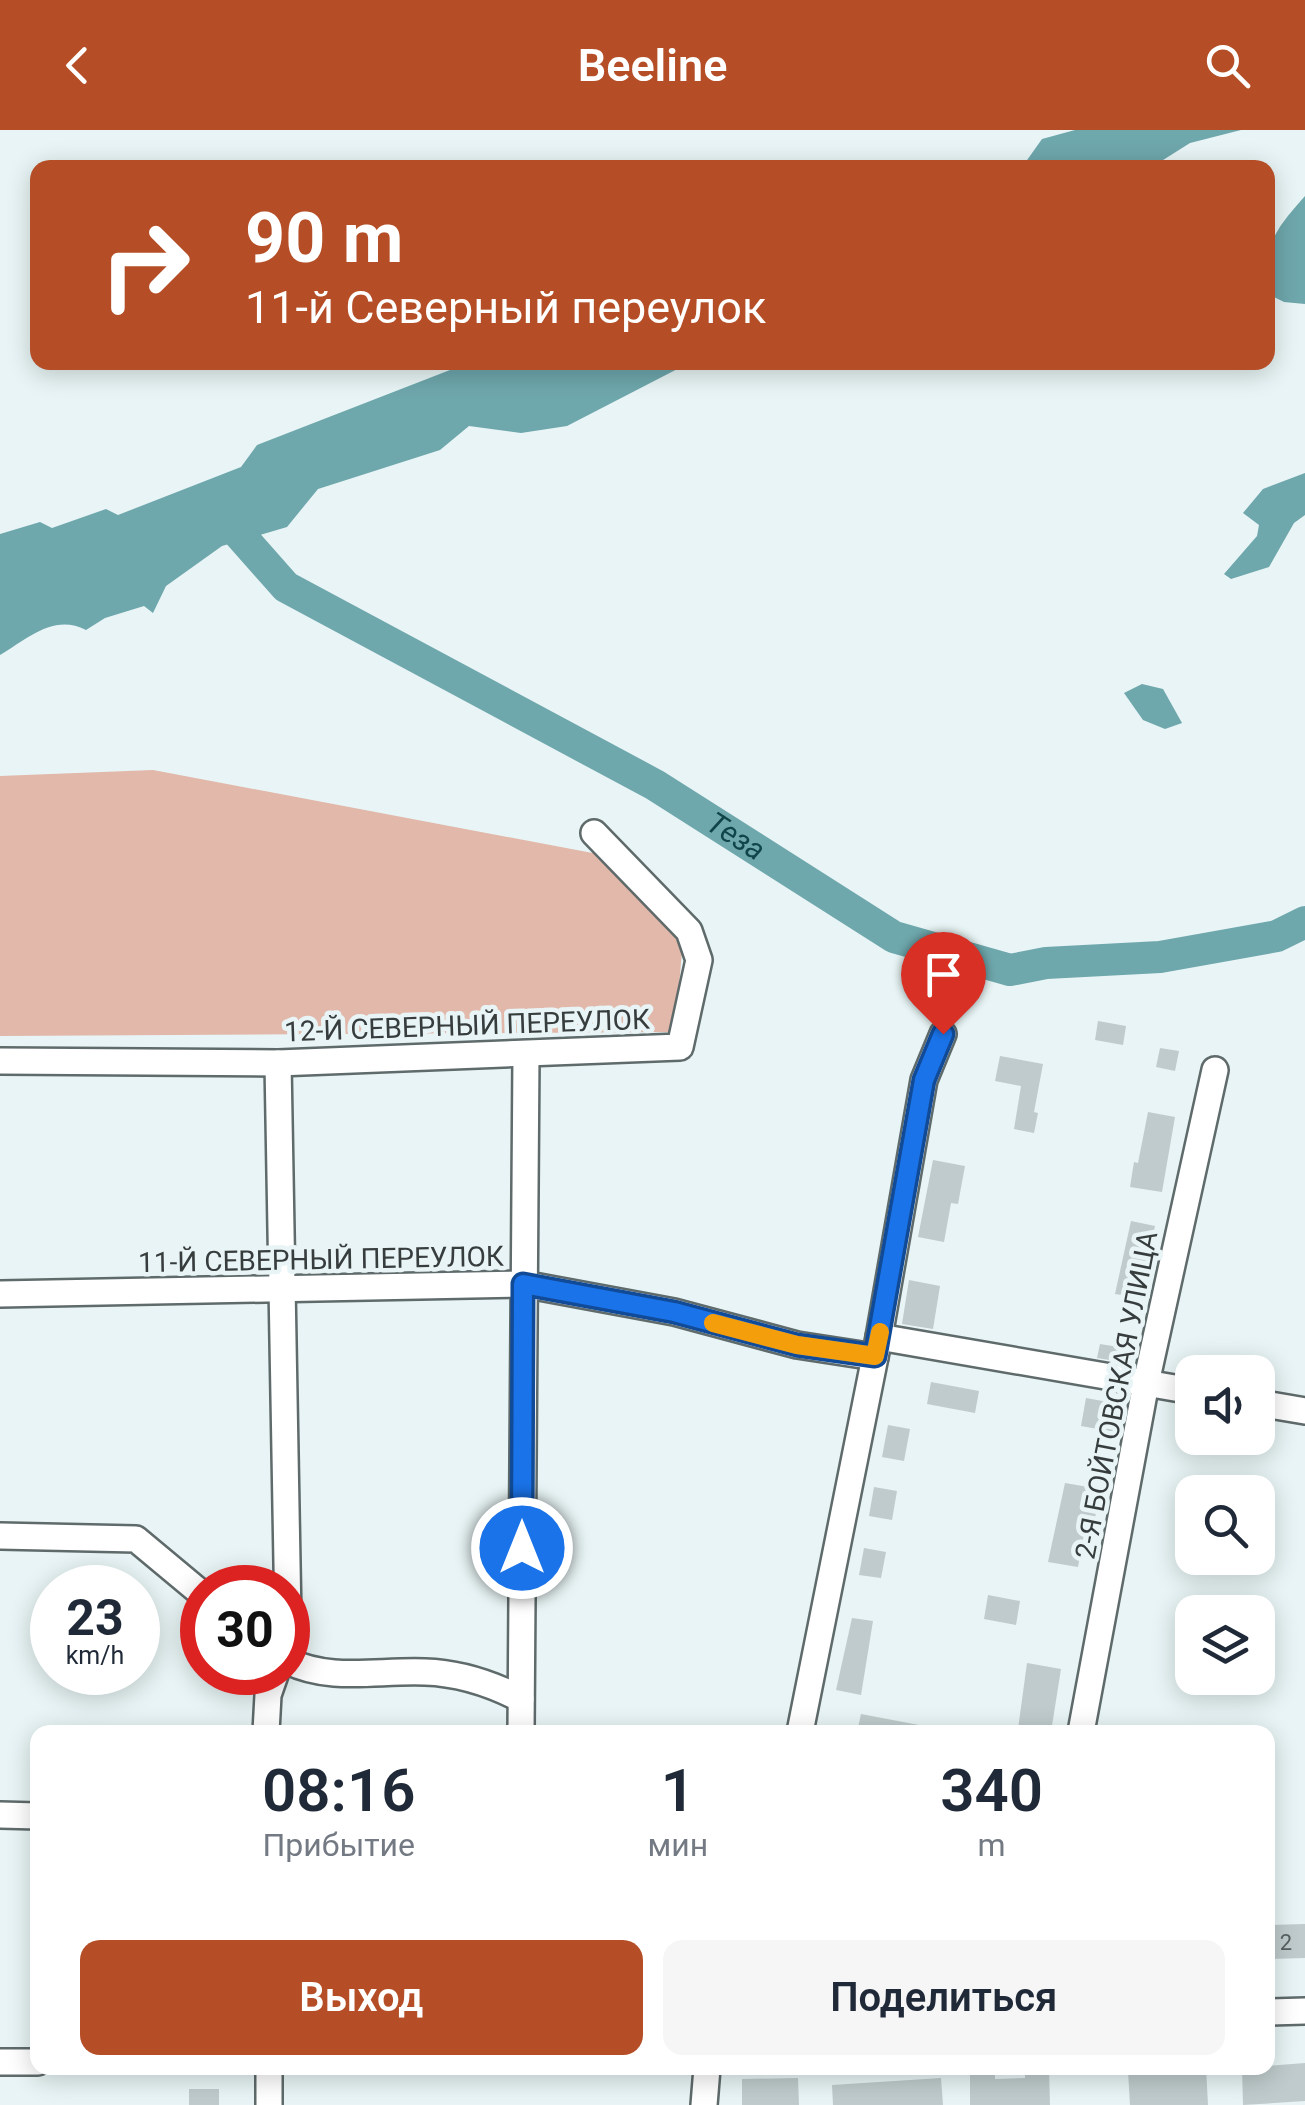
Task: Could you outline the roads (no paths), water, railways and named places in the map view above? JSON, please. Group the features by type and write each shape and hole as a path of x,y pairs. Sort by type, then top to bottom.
{"street":[{"name":"12-Й СЕВЕРНЫЙ ПЕРЕУЛОК","path":"0,1061 278,1064 680,1047 699,960 688,931 594,832"},
{"path":"801,1725 877,1346 924,1080 943,1034"},
{"path":"522,1725 526,1056"},
{"path":"278,1064 287,1565"},
{"name":"2-Я БОЙТОВСКАЯ УЛИЦА","path":"1082,1725 1146,1383 1215,1070"},
{"name":"11-Й СЕВЕРНЫЙ ПЕРЕУЛОК","path":"0,1294 523,1284 674,1312 797,1345 877,1346 1175,1389"},
{"path":"1275,1406 1305,1412"},
{"path":"0,1536 136,1539 180,1576"},
{"path":"310,1672 465,1676 521,1699"},
{"path":"266,1725 268,1695"},
{"path":"0,1815 30,1816"},
{"path":"1275,2012 1305,2011"},
{"path":"0,2062 30,2062"},
{"path":"268,2075 269,2105"},
{"path":"704,2105 706,2075"}],"water":[{"path":"1075,130 1241,130 1190,143 1163,160 1027,160 1042,139"},
{"path":"1305,196 1305,304 1275,298 1275,236"},
{"path":"450,370 675,370 567,426 521,433 469,426 440,450 318,489 287,527 222,546 166,586 153,613 144,606 105,618 86,630 63,624 52,626 0,655 0,534 40,522 52,528 106,509 118,515 241,467 257,445"},
{"path":"1305,473 1305,515 1294,523 1269,567 1231,579 1224,574 1257,536 1259,525 1243,513 1263,489"},
{"path":"1142,684 1163,689 1182,723 1165,729 1143,720 1124,693"}],"waterway":[{"name":"Теза","path":"224,517 286,587 655,785 894,937 1010,970 1046,963 1160,957 1277,936 1305,922"}]}
